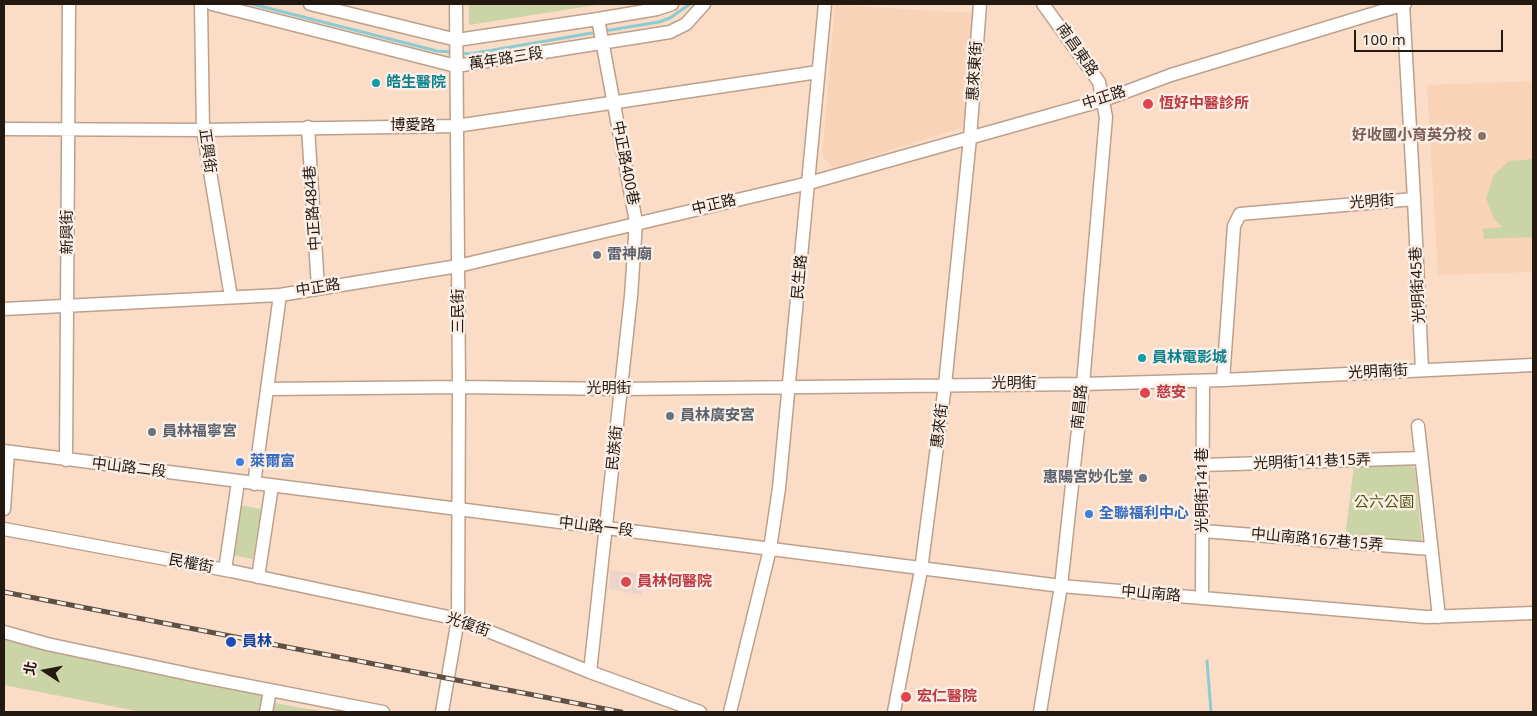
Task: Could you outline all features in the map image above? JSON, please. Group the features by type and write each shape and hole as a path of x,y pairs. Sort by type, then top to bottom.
{"street":[{"name":"新興街","path":"66,460 69,4"},
{"name":"正興街","path":"201,4 203,130 230,297"},
{"name":"萬年路三段","path":"212,4 456,66 670,32 686,24 704,4"},
{"name":"萬年路三段","path":"310,4 457,40 657,9 672,4"},
{"name":"三民街","path":"442,712 458,619 459,386 456,4"},
{"name":"民生路","path":"770,549 791,387 825,4"},
{"name":"惠來東街","path":"970,138 980,4"},
{"name":"南昌東路","path":"1043,4 1099,82 1104,100"},
{"name":"中正路","path":"4,310 280,294 458,266 636,222 808,183 1104,100 1171,75 1403,4"},
{"name":"光明街","path":"268,389 459,386 621,389 1083,384 1223,380 1234,226 1240,214 1414,199 1403,4"},
{"name":"中正路400巷","path":"598,18 636,222"},
{"name":"博愛路","path":"4,129 203,130 456,126 818,72"},
{"name":"南昌路","path":"1040,712 1061,586 1083,384 1106,118 1104,100"},
{"name":"中正路484巷","path":"308,127 318,288"},
{"name":"惠來街","path":"894,712 921,570 945,384 970,138"},
{"name":"光明街45巷","path":"1414,199 1422,370"},
{"name":"民族街","path":"590,672 607,529 636,222"},
{"path":"254,484 280,294"},
{"name":"光明南街","path":"1223,380 1533,365"},
{"name":"光明街141巷","path":"1202,598 1203,381"},
{"path":"1418,426 1430,549 1439,617"},
{"path":"4,509 6,452"},
{"name":"中山路二段","path":"6,452 254,484"},
{"name":"光明街141巷15弄","path":"1202,465 1421,458"},
{"name":"民權街","path":"4,530 225,570 238,482"},
{"name":"中山路一段","path":"254,484 770,549"},
{"path":"258,577 272,486"},
{"name":"中山南路167巷15弄","path":"1203,531 1430,549"},
{"path":"730,712 770,549"},
{"name":"中山南路","path":"770,549 921,570 1061,586 1202,598 1439,617 1533,613"},
{"name":"光復街","path":"225,570 458,619 590,672 700,712"},
{"path":"4,632 47,644 270,691 383,712"},
{"path":"266,712 270,691"}],"shaded area":[{"path":"835,5 975,13 964,127 833,168 822,156"},
{"name":"好收國小育英分校","path":"1533,81 1533,272 1438,275 1427,85"},
{"name":"員林何醫院","path":"611,570 643,574 642,595 609,589"}],"green space":[{"path":"469,4 603,4 469,25"},
{"path":"1533,159 1533,237 1484,239 1483,229 1503,227 1494,219 1486,198 1494,175 1509,161"},
{"name":"公六公園","path":"1410,464 1415,468 1422,542 1345,538 1354,466"},
{"path":"239,505 261,509 253,559 231,555"},
{"path":"4,638 52,651 261,695 265,703 263,712 142,712 4,685"},
{"path":"274,703 326,712 272,712"}],"waterway":[{"path":"252,4 437,51 452,52"},
{"path":"604,31 659,22 670,18 690,4"},
{"path":"459,53 470,54 598,32"},
{"path":"1207,661 1211,712"}],"railway":[{"path":"4,592 621,712"}],"place":[{"name":"皓生醫院","path":"376,83"},
{"name":"恆好中醫診所","path":"1148,104"},
{"name":"好收國小育英分校","path":"1482,136"},
{"name":"雷神廟","path":"597,255"},
{"name":"員林電影城","path":"1142,358"},
{"name":"慈安","path":"1145,393"},
{"name":"員林廣安宮","path":"670,416"},
{"name":"員林福寧宮","path":"152,432"},
{"name":"萊爾富","path":"240,462"},
{"name":"惠陽宮妙化堂","path":"1143,478"},
{"name":"全聯福利中心","path":"1089,514"},
{"name":"員林何醫院","path":"626,582"},
{"name":"員林","path":"231,642"},
{"name":"宏仁醫院","path":"906,697"}]}
